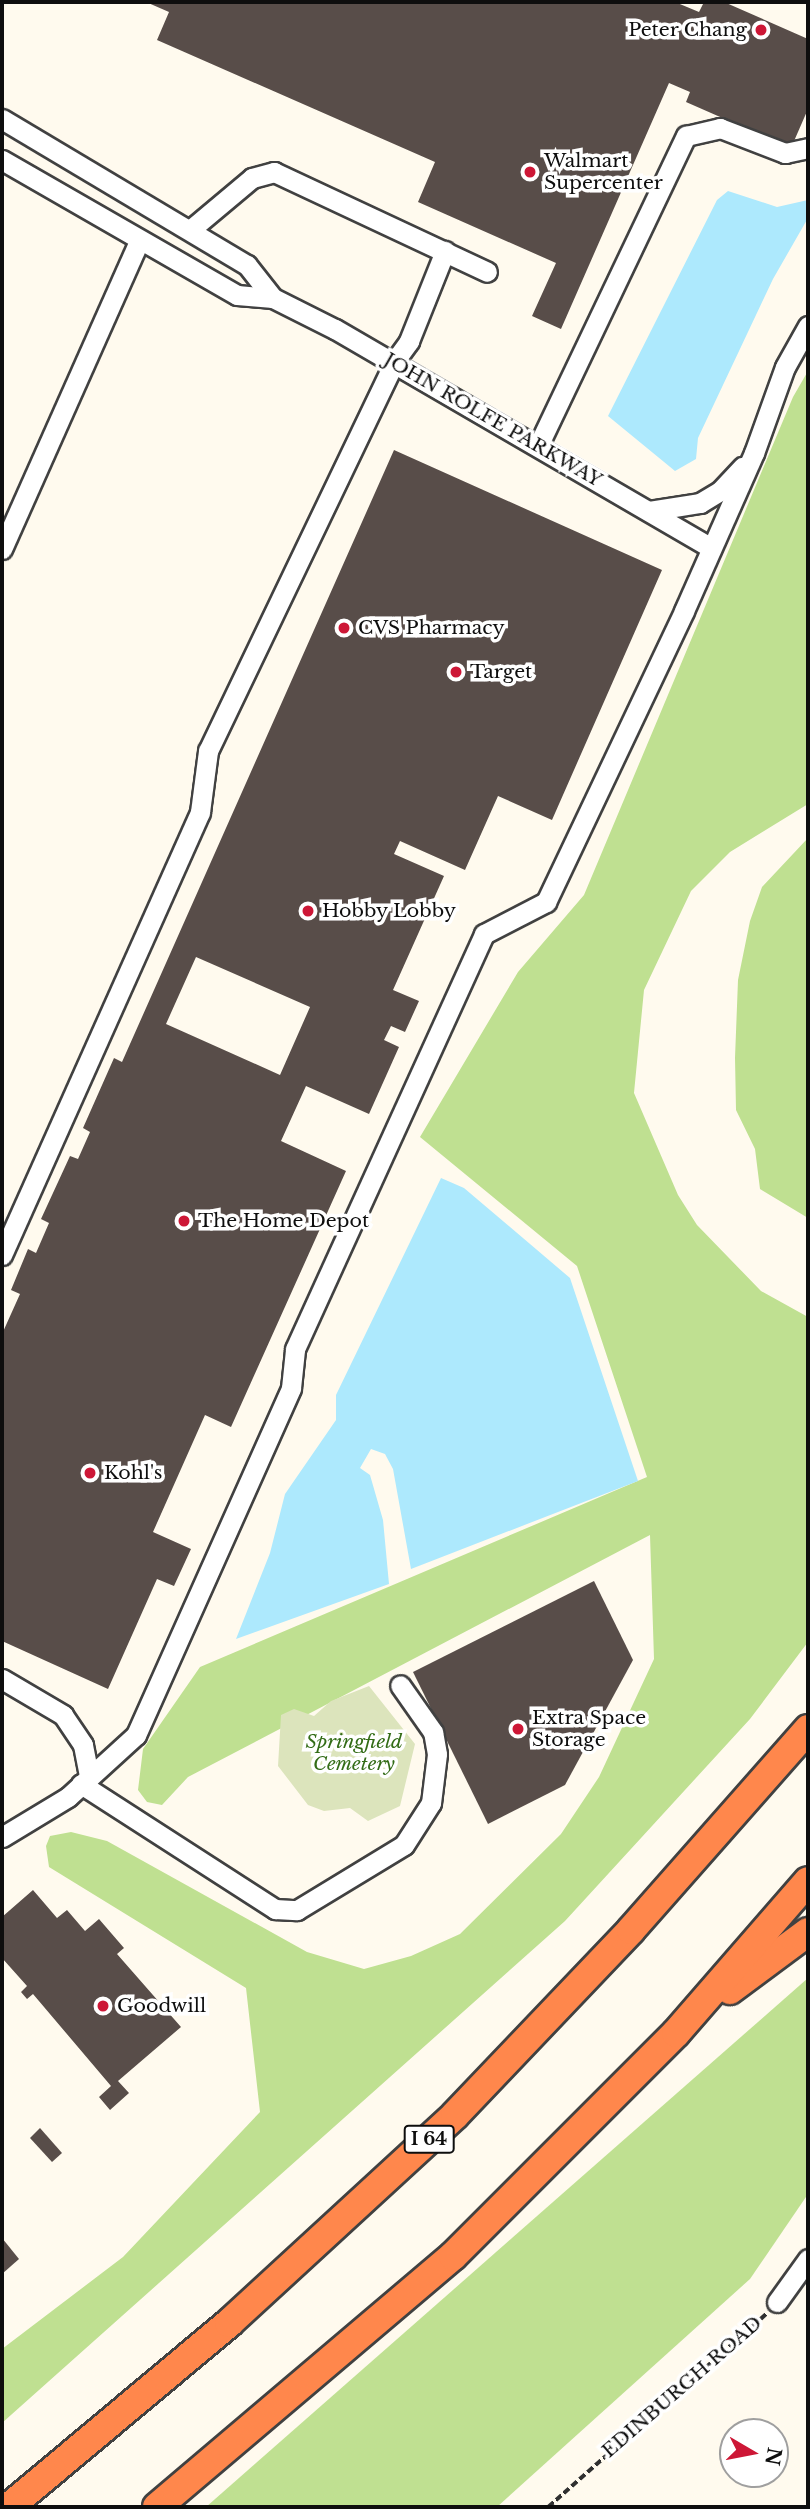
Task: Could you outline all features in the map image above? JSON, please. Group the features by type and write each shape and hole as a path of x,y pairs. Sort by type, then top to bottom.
{"highway":[{"name":"I 64","path":"9,2507 229,2323 455,2115 631,1930 808,1729"},
{"path":"157,2507 453,2256 676,2033 808,1881"},
{"path":"676,2033 808,1932"}],"street":[{"name":"JOHN ROLFE PARKWAY","path":"2,119 247,265 273,298"},
{"path":"538,446 686,136 720,128 785,153 808,148"},
{"name":"JOHN ROLFE PARKWAY","path":"2,160 237,295 273,298 394,362 711,548"},
{"path":"190,230 252,178 274,172 487,272"},
{"path":"2,550 139,241"},
{"path":"2,1255 200,812 208,751 394,362 409,341 445,251"},
{"path":"2,1837 85,1781 136,1735 291,1388 295,1349 484,934 546,902 754,453 785,367 808,326"},
{"path":"649,511 700,503 720,491 754,453"},
{"path":"2,1679 63,1715 83,1745 85,1781"},
{"path":"85,1781 275,1909 297,1910 404,1845 431,1804 437,1754 433,1732 400,1685"},
{"name":"EDINBURGH ROAD","path":"777,2302 808,2259"}],"path":[{"name":"EDINBURGH ROAD","path":"548,2507 777,2302"}],"green space":[{"path":"808,371 808,804 730,852 691,891 644,990 634,1093 678,1195 697,1225 761,1291 808,1317 808,1642 750,1719 565,1921 2,2423 2,2349 123,2257 260,2112 246,1988 49,1867 46,1846 50,1836 71,1832 107,1841 307,1952 364,1969 411,1956 460,1934 561,1834 599,1777 654,1659 650,1535 188,1777 162,1805 147,1802 138,1790 143,1749 200,1667 647,1477 577,1266 420,1137 518,972 584,895 793,397"},
{"path":"808,838 808,1218 760,1189 755,1149 736,1110 735,1058 738,980 750,921 762,887"},
{"name":"Springfield Cemetery","path":"369,1686 415,1744 400,1806 368,1821 350,1808 324,1811 308,1805 278,1766 281,1715 294,1709 314,1716 331,1701"},
{"path":"808,1978 808,2194 750,2279 497,2507 206,2507"}],"water":[{"path":"728,191 777,207 808,200 808,218 773,279 698,438 696,459 675,471 608,416 717,200"},
{"path":"441,1178 464,1188 570,1278 638,1481 411,1569 393,1469 385,1454 371,1449 360,1468 370,1475 383,1520 389,1584 236,1639 270,1553 285,1494 336,1420 336,1395"}],"building":[{"name":"Walmart Supercenter","path":"146,2 675,2 699,12 704,2 724,2 808,39 808,109 791,148 686,102 690,92 669,83 561,329 532,316 556,263 418,202 435,162 157,40 169,12"},
{"path":"394,450 662,570 552,820 498,796 465,870 400,841 394,854 444,876 393,990 419,1001 405,1032 391,1026 384,1040 399,1047 369,1114 306,1086 281,1141 346,1171 231,1427 205,1415 153,1532 191,1549 174,1586 157,1579 108,1689 2,1641 2,1334 20,1294 11,1290 28,1249 36,1253 49,1223 41,1219 70,1156 78,1159 90,1132 83,1128 114,1058 122,1062","holes":["196,957 310,1007 280,1075 166,1024"]},
{"name":"Extra Space Storage","path":"594,1581 633,1660 565,1785 488,1824 413,1672"},
{"name":"Goodwill","path":"33,1890 57,1918 67,1910 85,1931 99,1919 124,1948 117,1954 181,2027 118,2081 129,2093 110,2110 99,2097 111,2086 33,1994 27,1999 21,1992 27,1986 2,1958 2,1917"},
{"path":"40,2128 62,2153 52,2162 30,2138"},
{"path":"2,2238 19,2259 2,2274"}],"place":[{"name":"Peter Chang","path":"761,30"},
{"name":"Walmart Supercenter","path":"530,172"},
{"name":"CVS Pharmacy","path":"344,628"},
{"name":"Target","path":"456,672"},
{"name":"Hobby Lobby","path":"308,911"},
{"name":"The Home Depot","path":"184,1221"},
{"name":"Kohl's","path":"90,1473"},
{"name":"Extra Space Storage","path":"518,1729"},
{"name":"Goodwill","path":"103,2006"}]}
